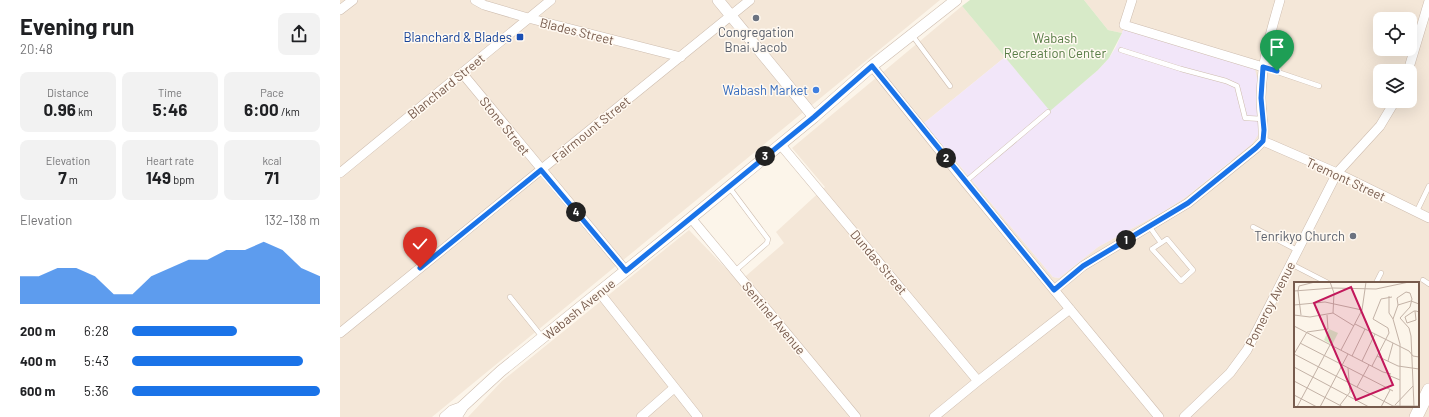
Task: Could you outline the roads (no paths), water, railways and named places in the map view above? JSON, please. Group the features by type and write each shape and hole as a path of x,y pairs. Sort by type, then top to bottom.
{"main road":[{"path":"1416,417 1429,390"}],"street":[{"path":"340,10 353,0"},
{"name":"Blades Street","path":"475,0 484,5 528,18 681,56"},
{"name":"Blanchard Street","path":"340,172 551,0"},
{"path":"718,0 814,117"},
{"name":"Fairmount Street","path":"340,333 750,0"},
{"name":"Wabash Avenue","path":"456,417 463,406 501,371 729,187 814,117 872,66 956,0"},
{"path":"1132,0 1124,25 1263,67"},
{"path":"1054,290 1083,266 1188,203 1263,141 1261,98 1263,67 1267,43 1280,0"},
{"path":"1410,64 1429,1"},
{"path":"872,66 1159,417"},
{"name":"Stone Street","path":"462,73 626,271"},
{"name":"Pomeroy Avenue","path":"1184,417 1230,373 1247,350 1337,174 1380,126 1391,108"},
{"name":"Tremont Street","path":"1263,141 1337,174 1429,218"},
{"name":"Dundas Street","path":"780,144 978,381"},
{"name":"Sentinel Avenue","path":"691,218 856,417"},
{"path":"599,292 698,417"},
{"path":"934,417 1070,309"},
{"path":"641,417 674,388"},
{"name":"Wabash Avenue","path":"444,417 452,410 463,406"}],"lane":[{"path":"912,35 950,86"},
{"path":"1121,50 1181,69 1226,81 1237,86 1245,118 1263,119"},
{"path":"1263,67 1319,86"},
{"path":"966,182 1048,112"},
{"path":"1416,213 1429,186"},
{"path":"729,187 768,238 768,243 734,271"},
{"path":"1149,226 1161,243"},
{"path":"1253,227 1297,250"},
{"path":"1166,239 1193,270 1181,281 1152,249 1161,243 1166,239"},
{"path":"1290,264 1326,282"},
{"path":"1376,282 1381,273"},
{"path":"1423,280 1429,284"},
{"path":"510,297 543,338"}],"place":[{"name":"Congregation Bnai Jacob","path":"756,18"},
{"name":"Blanchard & Blades","path":"520,37"},
{"name":"Wabash Market","path":"816,90"},
{"name":"Tenrikyo Church","path":"1353,236"}],"park label":[{"name":"Wabash Recreation Center","path":"1055,46"}]}
